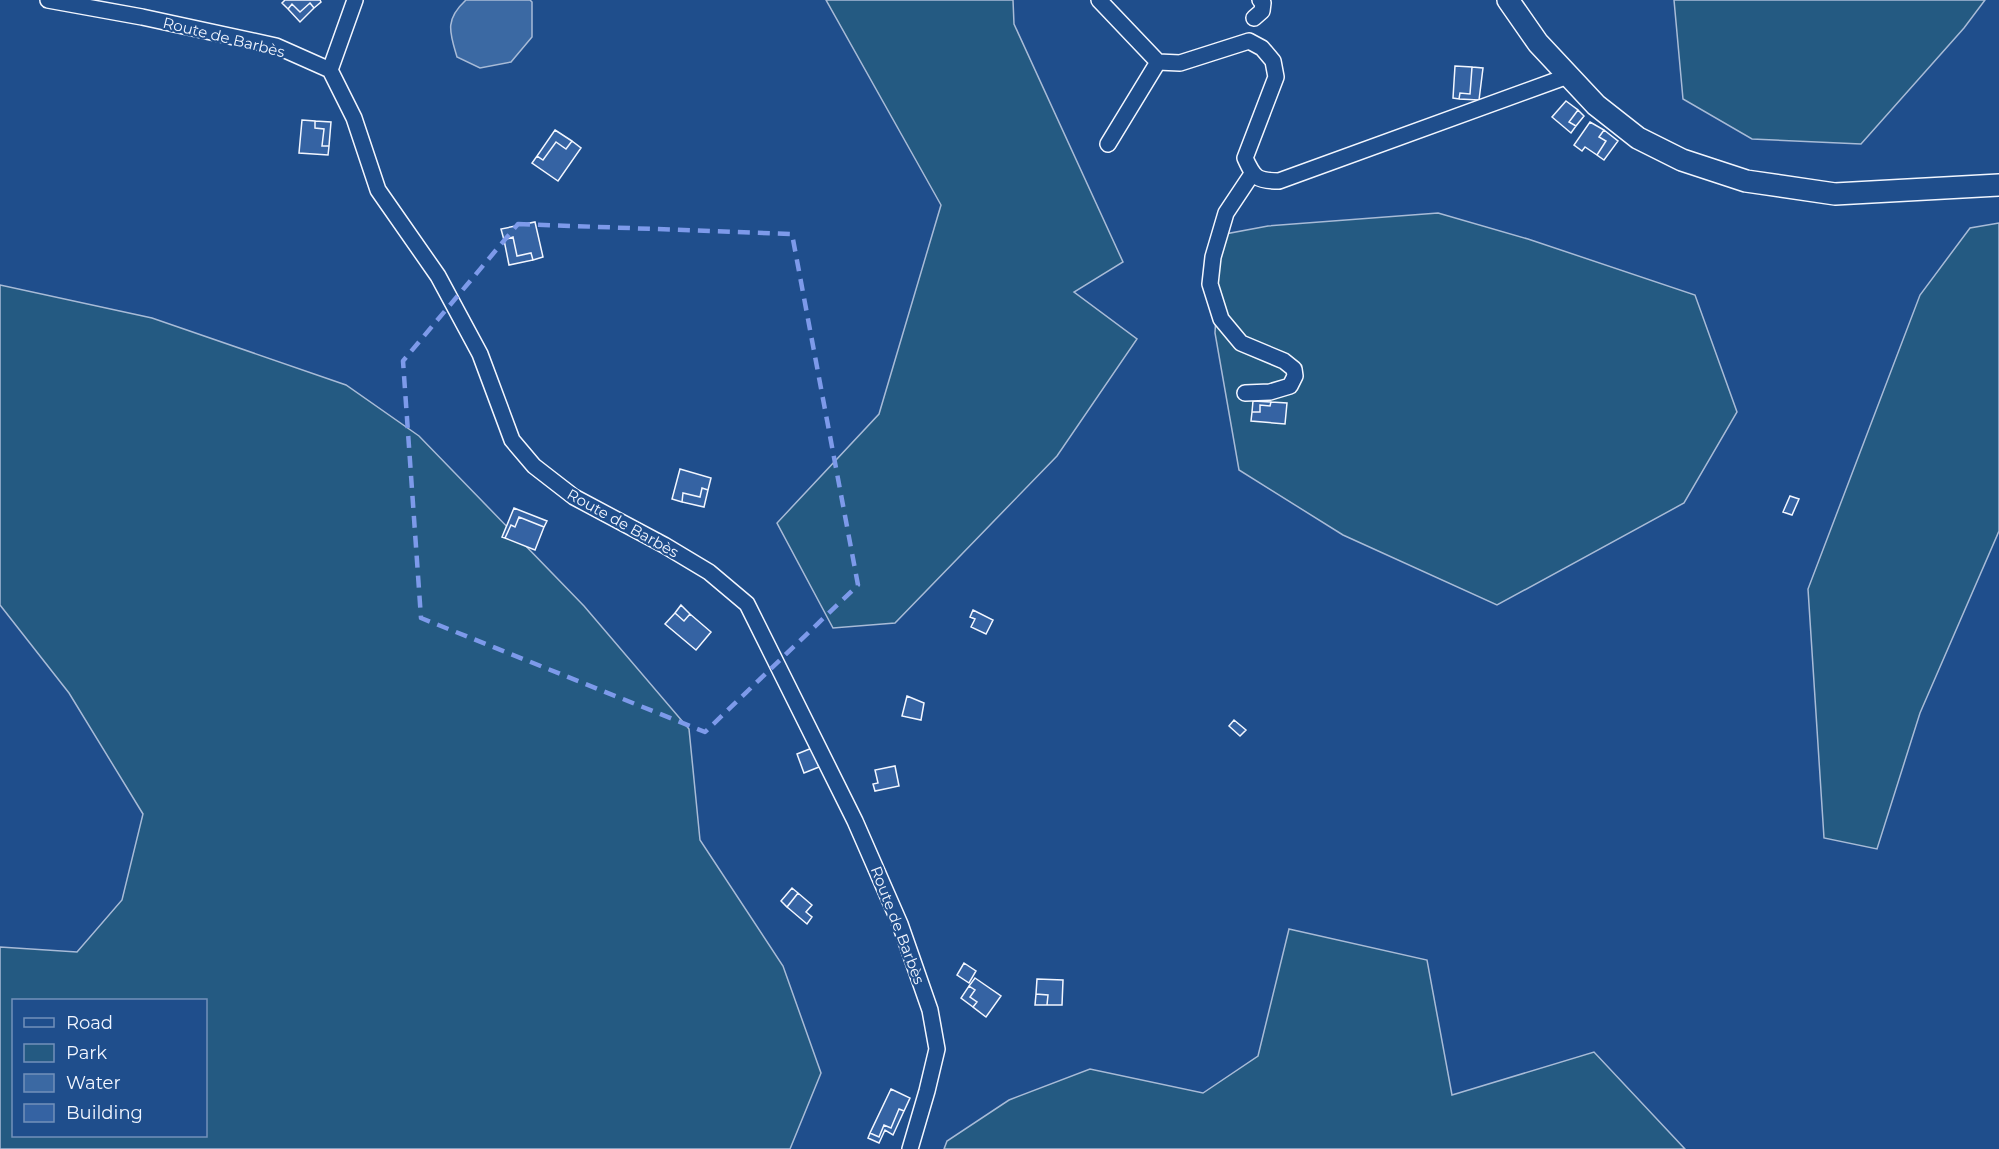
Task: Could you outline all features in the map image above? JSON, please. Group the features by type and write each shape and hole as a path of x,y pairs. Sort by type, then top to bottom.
{"main road":[{"path":"1510,1 1538,43 1596,105 1638,138 1682,160 1746,181 1834,194 1999,185"}],"street":[{"name":"Route de Barbès","path":"48,0 276,46 330,69 354,118 378,190 443,286 480,354 512,440 534,466 574,497 709,572 747,604 855,821 900,924 930,1010 936,1049 927,1091 910,1149"},
{"path":"330,69 355,0"},
{"path":"1099,0 1158,63 1180,63 1249,41 1262,48 1273,61 1276,77 1245,158 1252,174 1262,181 1279,181 1568,76"},
{"path":"1254,18 1263,9 1263,3 1260,0"},
{"path":"1108,144 1158,63"},
{"path":"1245,393 1270,392 1290,386 1295,376 1293,369 1284,361 1241,343 1221,319 1210,284 1218,237 1226,213 1252,174"}],"highlighted area":[{"path":"518,224 792,234 858,585 705,732 421,618 403,361"}],"green space":[{"path":"826,0 1013,0 1014,24 1123,262 1074,292 1137,339 1057,456 895,623 833,628 777,523 879,414 941,205"},
{"path":"1674,0 1985,0 1964,28 1861,144 1752,139 1683,99"},
{"path":"1438,213 1528,239 1695,295 1737,412 1684,503 1497,605 1343,535 1239,470 1215,333 1220,235 1268,226"},
{"path":"1999,223 1999,531 1920,713 1877,849 1824,838 1808,589 1920,295 1970,228"},
{"path":"0,285 152,318 346,385 419,436 584,606 689,729 700,840 783,966 821,1073 790,1149 0,1149 0,947 77,952 122,900 143,814 69,693 0,605"},
{"path":"1289,929 1427,960 1452,1095 1594,1052 1685,1149 944,1149 947,1141 1009,1100 1090,1069 1203,1093 1258,1056"}],"water":[{"path":"466,0 530,0 532,2 532,37 511,62 480,68 457,57 451,34 452,20 454,14"}],"building":[{"path":"285,0 320,0 321,2 314,8 310,3 300,12 292,4 288,9 282,3"},
{"path":"310,3 314,8 300,22 288,9 292,4 300,12"},
{"path":"1455,66 1472,67 1470,94 1460,93 1459,99 1453,98"},
{"path":"1472,67 1483,68 1479,100 1459,99 1460,93 1470,94"},
{"path":"1566,101 1578,110 1569,122 1576,126 1571,133 1552,117"},
{"path":"1578,110 1584,116 1576,126 1569,122"},
{"path":"302,120 315,121 315,128 324,129 322,146 329,146 328,155 299,153"},
{"path":"315,121 331,122 329,146 322,146 324,129 315,128"},
{"path":"1590,122 1604,130 1599,137 1606,141 1597,155 1585,147 1582,151 1574,145"},
{"path":"555,130 572,141 566,149 556,142 543,160 537,156"},
{"path":"1604,130 1618,141 1604,160 1597,155 1606,141 1599,137"},
{"path":"572,141 581,148 558,181 532,163 537,156 543,160 556,142 566,149"},
{"path":"535,222 543,257 533,260 531,253 517,256 513,237 504,240 501,229"},
{"path":"513,237 517,256 531,253 533,260 509,265 504,240"},
{"path":"1253,401 1271,402 1270,406 1260,405 1260,412 1252,412"},
{"path":"1271,402 1287,403 1285,424 1251,421 1252,412 1260,412 1260,405 1270,406"},
{"path":"680,469 711,478 708,490 702,488 700,497 683,493 682,502 672,499"},
{"path":"702,488 708,490 704,507 682,502 683,493 700,497"},
{"path":"1790,496 1799,499 1792,515 1783,512"},
{"path":"514,508 547,521 544,527 519,517 515,527 511,525 505,538 502,537"},
{"path":"519,517 544,527 535,550 505,538 511,525 515,527"},
{"path":"681,605 690,614 684,621 675,613"},
{"path":"973,610 993,620 986,634 971,627 975,619 970,617"},
{"path":"675,613 684,621 690,614 711,632 696,650 665,624"},
{"path":"907,696 924,703 921,720 902,716"},
{"path":"1234,720 1246,730 1240,736 1229,726"},
{"path":"812,748 819,767 804,773 797,754"},
{"path":"895,766 899,786 875,791 873,784 878,783 875,770"},
{"path":"792,888 798,893 787,907 781,901"},
{"path":"798,893 812,905 806,912 812,917 807,924 787,907"},
{"path":"964,963 976,971 969,983 957,975"},
{"path":"975,978 1001,996 986,1017 973,1007 977,1002 970,997 975,990 969,986"},
{"path":"1037,979 1063,980 1062,1005 1047,1005 1048,995 1036,994"},
{"path":"969,986 975,990 970,997 977,1002 973,1007 961,998"},
{"path":"1036,994 1048,995 1047,1005 1035,1005"},
{"path":"891,1089 910,1098 904,1111 899,1109 891,1128 884,1125 879,1137 870,1133"},
{"path":"899,1109 904,1111 893,1135 885,1130 879,1143 868,1138 870,1133 879,1137 884,1125 891,1128"}]}
